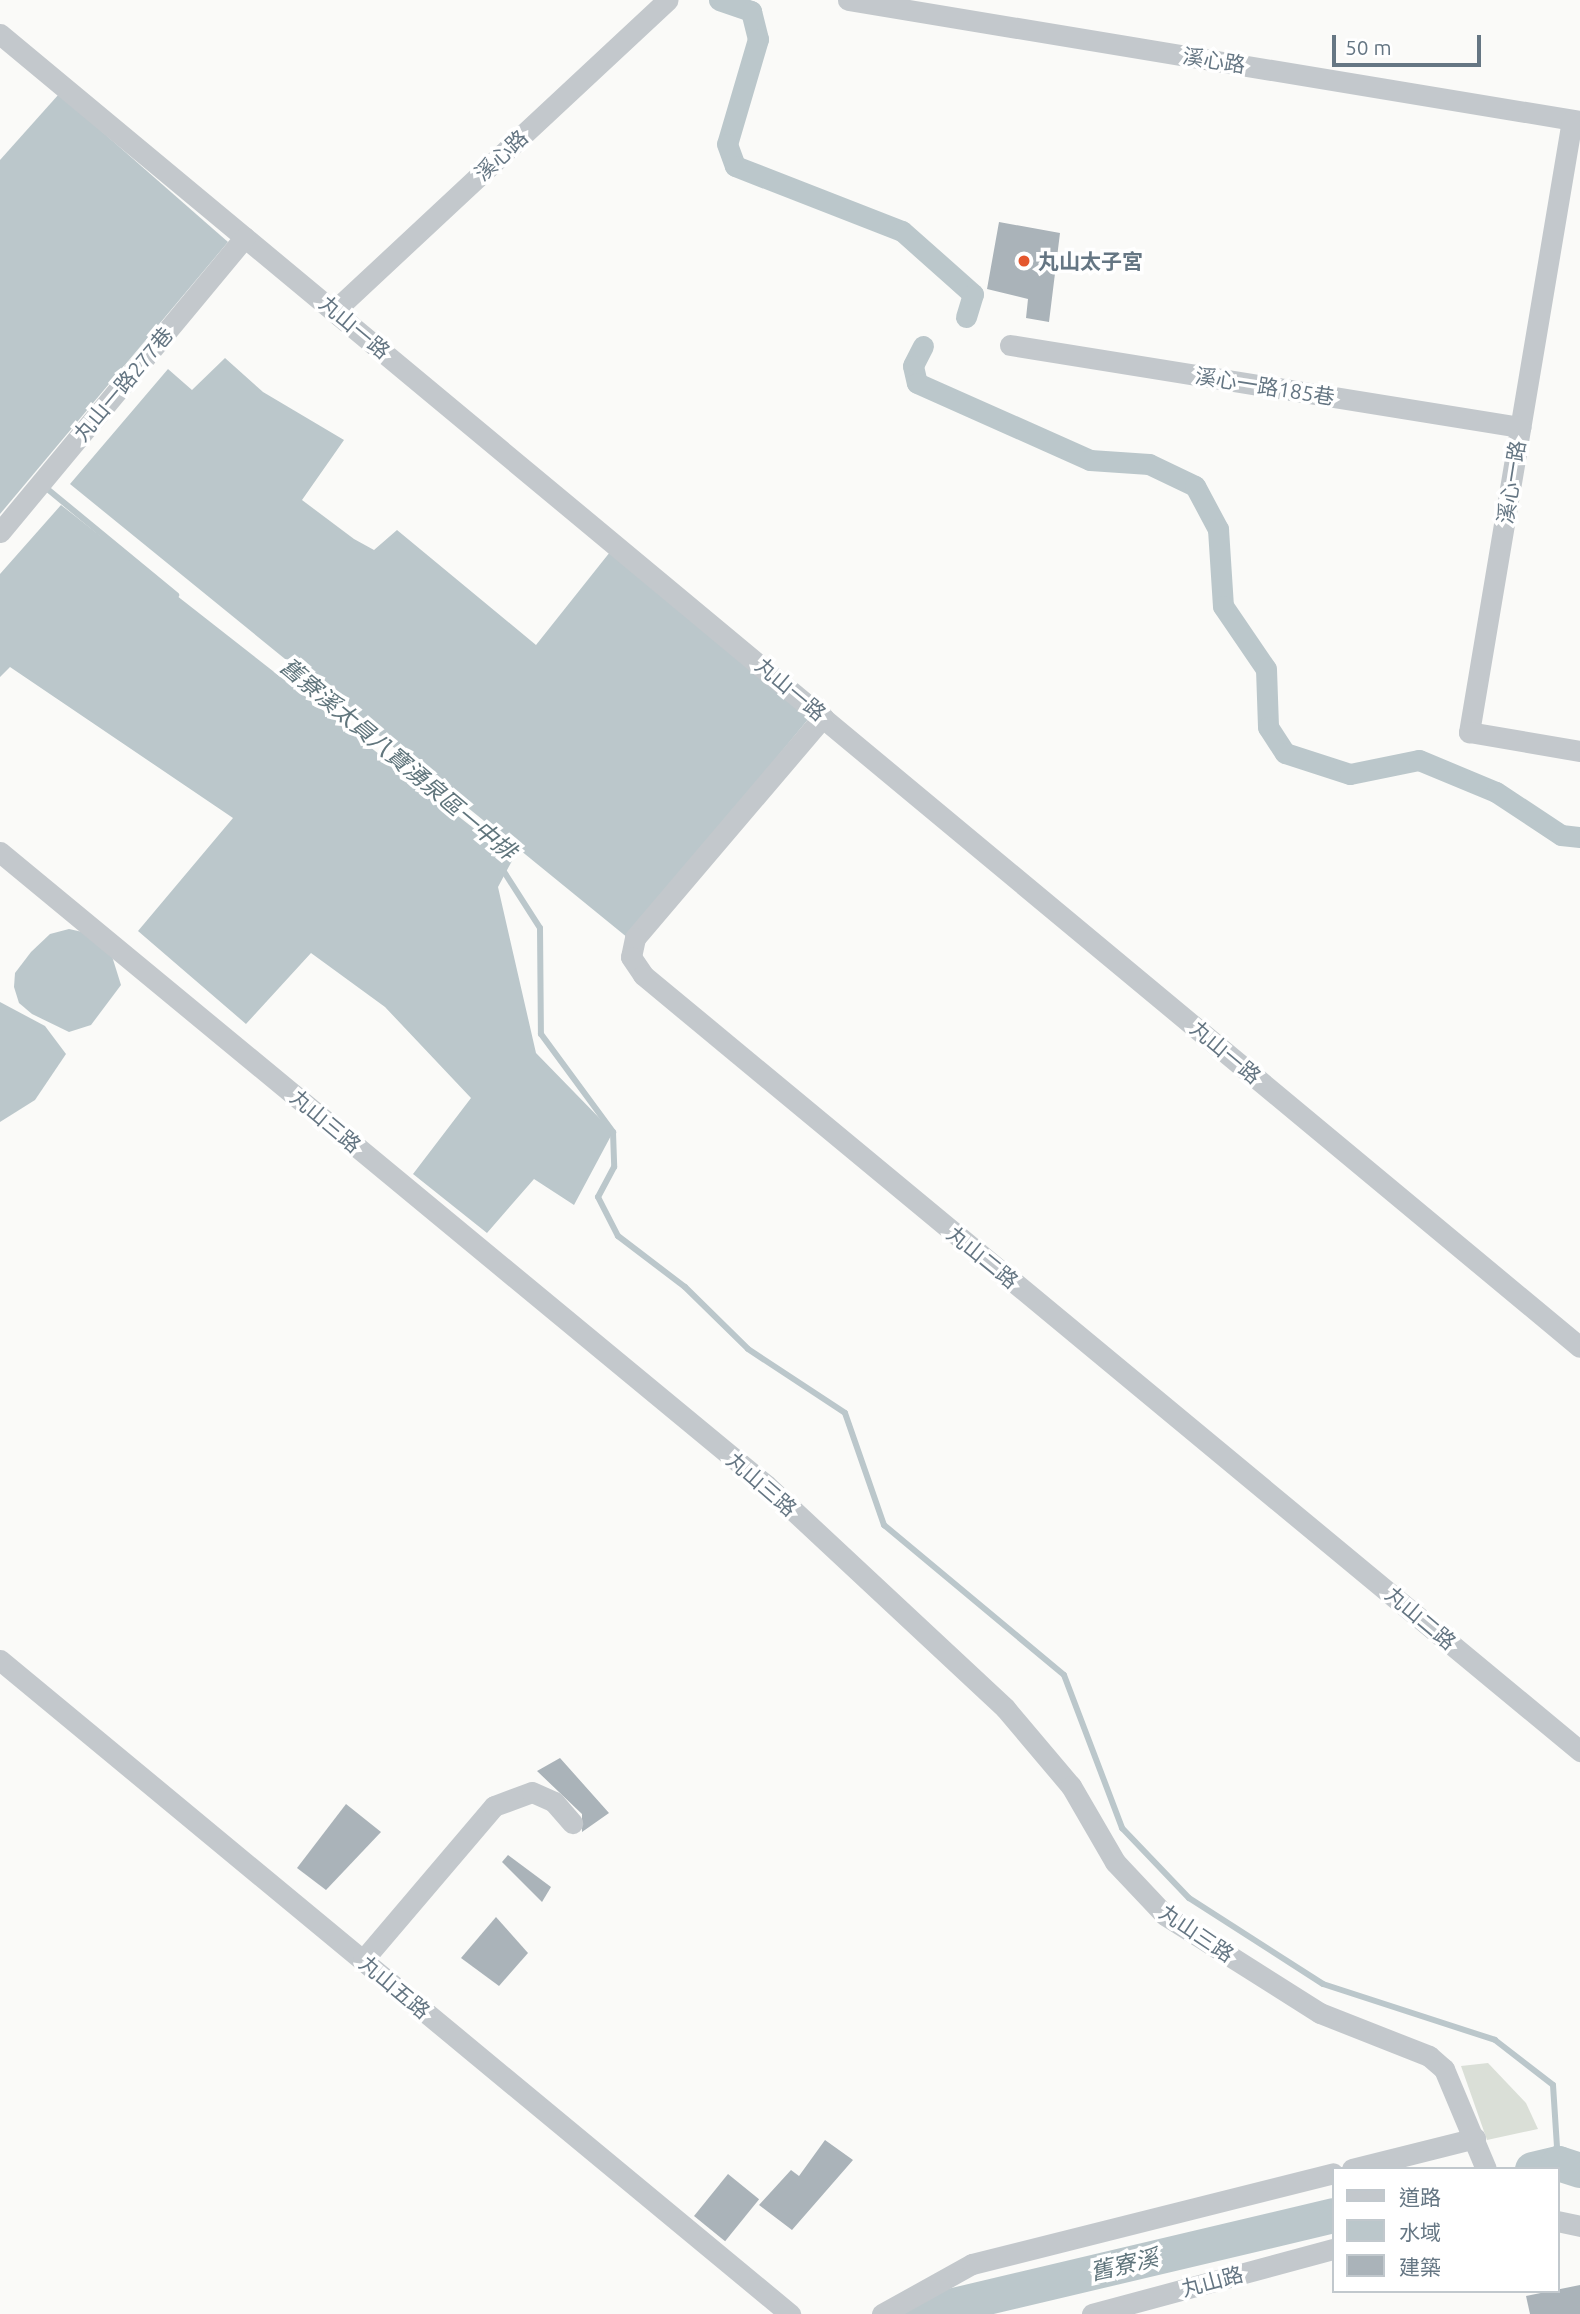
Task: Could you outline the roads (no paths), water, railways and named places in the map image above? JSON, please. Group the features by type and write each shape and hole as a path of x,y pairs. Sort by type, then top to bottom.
{"street":[{"name":"溪心路","path":"334,311 667,0"},
{"name":"溪心路","path":"848,0 1576,120"},
{"name":"丸山一路","path":"0,34 1580,1347"},
{"name":"溪心一路","path":"1576,120 1520,427 1469,732 1580,751"},
{"name":"丸山一路277巷","path":"0,531 246,237"},
{"name":"溪心一路185巷","path":"1010,345 1520,427"},
{"name":"丸山二路","path":"823,717 635,938 631,957 643,975 1580,1751"},
{"name":"丸山三路","path":"0,852 766,1485 1006,1708 1070,1786 1115,1862 1165,1915 1320,2013 1429,2056 1444,2069 1485,2167"},
{"name":"丸山五路","path":"0,1660 790,2314"},
{"path":"363,1960 494,1806 532,1792 554,1802 572,1823"},
{"path":"1360,2167 1475,2138"},
{"path":"882,2314 972,2264 1332,2173"},
{"path":"1559,2221 1580,2226"},
{"name":"丸山路","path":"1092,2314 1332,2249"}],"water":[{"path":"59,94 228,242 0,514 0,160"},
{"path":"225,358 263,392 344,440 302,500 354,539 374,550 397,530 536,645 610,552 810,717 628,938 70,484 168,369 192,390"},
{"path":"61,505 513,859 498,887 536,1053 613,1132 574,1205 534,1179 487,1233 413,1174 471,1098 385,1007 311,953 246,1024 138,931 233,818 10,667 0,677 0,574"},
{"path":"69,929 87,933 111,953 121,985 91,1025 69,1032 32,1014 19,1003 14,987 15,973 31,952 50,934"},
{"path":"0,1002 45,1026 66,1054 35,1100 0,1122"}],"waterway":[{"path":"719,0 751,11 758,39 727,144 735,166 902,231 973,294 966,317"},
{"path":"923,346 913,366 917,383 1090,460 1149,464 1195,486 1218,529 1223,606 1266,669 1268,727 1285,753 1350,774 1419,760 1496,792 1561,835 1580,837"},
{"name":"舊寮溪太員八寶湧泉區一中排","path":"45,487 176,595"},
{"name":"舊寮溪太員八寶湧泉區一中排","path":"501,867 540,928 541,1034 613,1132 614,1167 598,1197 618,1236 685,1287 748,1349 845,1413 884,1525 1064,1675 1122,1828 1189,1898 1323,1984 1495,2040 1553,2085 1558,2163"},
{"name":"舊寮溪太員八寶湧泉區一中排","path":"1541,2167 1558,2163 1580,2170"},
{"name":"舊寮溪","path":"915,2314 1332,2215"}],"place":[{"name":"丸山太子宮","path":"1024,261"}]}
